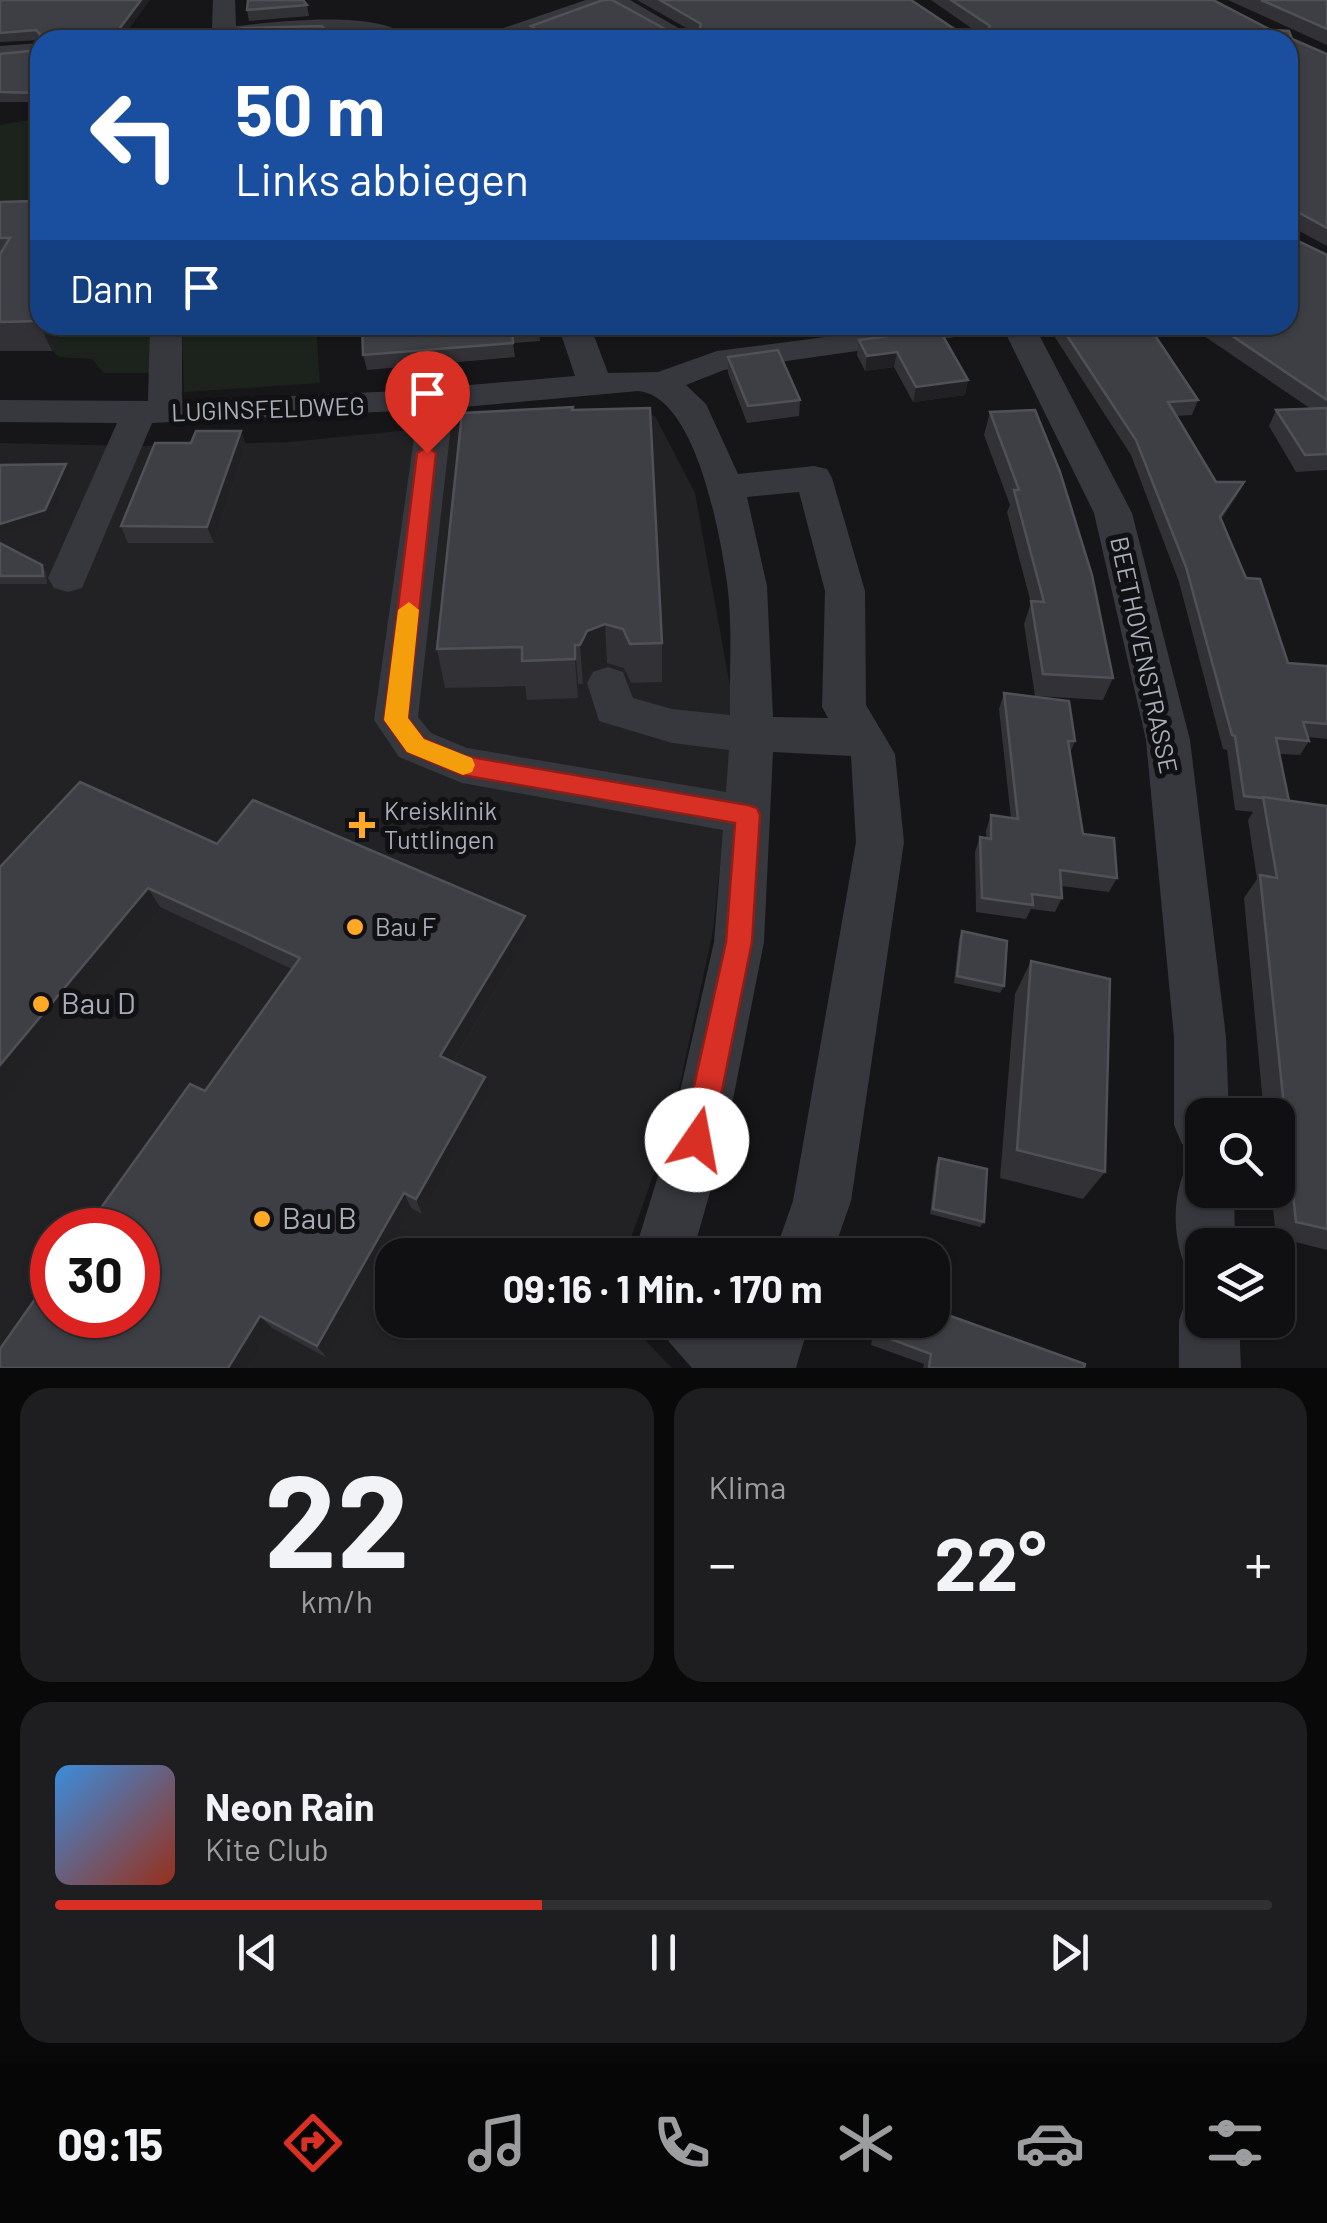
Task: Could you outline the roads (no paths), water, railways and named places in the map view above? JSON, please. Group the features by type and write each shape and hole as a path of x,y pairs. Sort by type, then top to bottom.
{"street":[{"path":"224,0 224,30"},
{"path":"521,30 610,0 668,30"},
{"path":"313,30 360,30"},
{"path":"0,52 30,50"},
{"path":"68,578 152,414 164,335"},
{"path":"578,335 595,385"},
{"path":"668,1238 701,1124 739,942 752,734 747,586 726,487 689,404 662,383 716,361 915,335"},
{"name":"BEETHOVENSTRASSE","path":"1023,335 1113,513 1168,740 1200,1037 1201,1098"},
{"name":"LUGINSFELDWEG","path":"0,410 152,414 438,401 595,385 662,383"},
{"path":"438,401 427,453 396,720 415,745 462,765 748,815"},
{"path":"726,487 814,478 844,590 844,707 873,754 880,842 822,1201 809,1238"},
{"path":"608,684 614,708 642,721 752,734 862,736"},
{"path":"706,1338 732,1368"},
{"path":"765,1368 774,1338"},
{"path":"1209,1338 1210,1368"}],"place":[{"name":"Kreisklinik Tuttlingen","path":"362,825"},
{"name":"Bau F","path":"355,927"},
{"name":"Bau D","path":"41,1004"},
{"name":"Bau B","path":"262,1219"}]}
